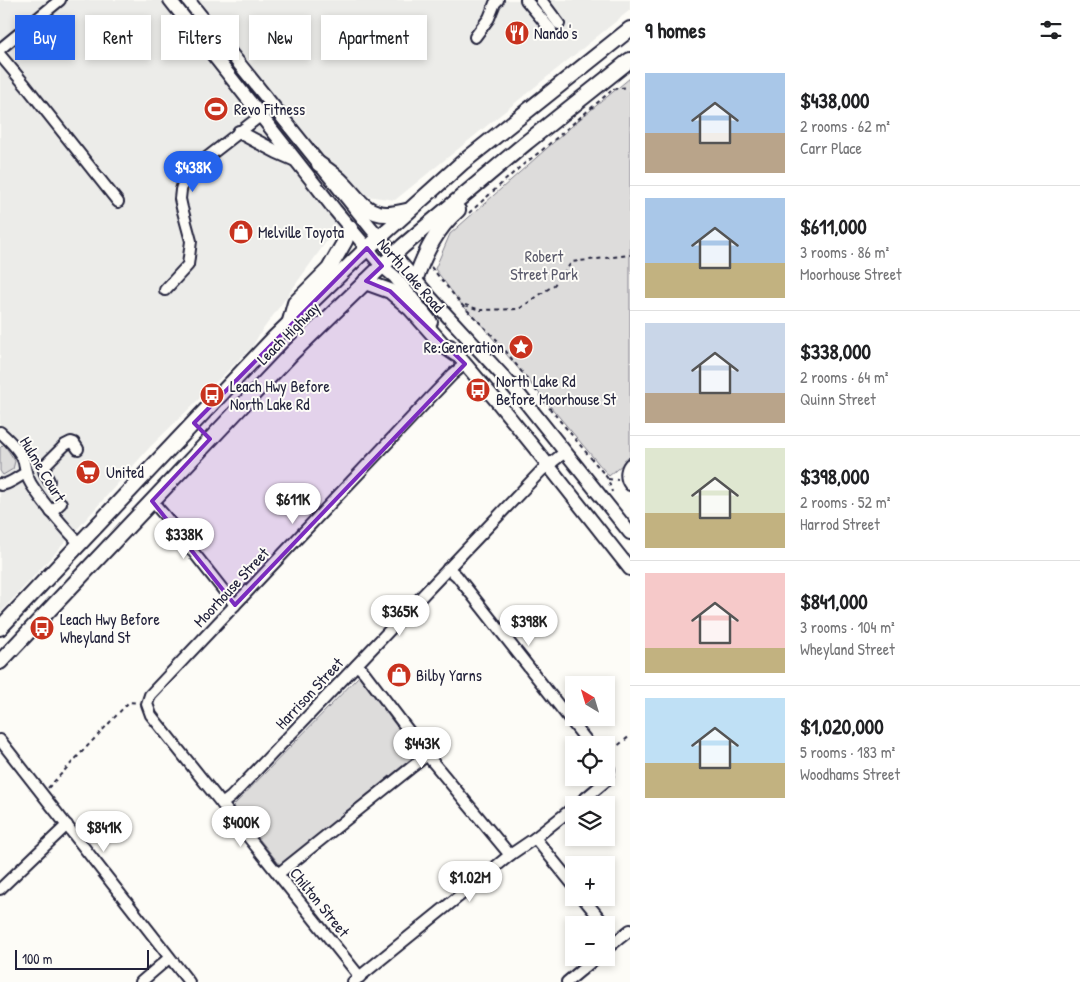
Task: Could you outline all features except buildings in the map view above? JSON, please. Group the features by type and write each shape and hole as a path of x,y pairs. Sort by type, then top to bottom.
{"highway":[{"name":"Leach Highway","path":"0,628 290,323 366,248 462,163 630,29"},
{"name":"Leach Highway","path":"0,662 292,353 393,254 527,142 630,60"},
{"path":"415,280 425,253 434,237 449,218 516,159 527,142"},
{"path":"319,164 344,183 368,209 388,214 408,210"},
{"path":"290,323 295,304 329,269 346,241 350,228"},
{"path":"365,282 390,291 411,309 443,345 461,359"},
{"path":"194,424 210,440"}],"main road":[{"name":"North Lake Road","path":"170,0 366,248 395,277 506,411 630,569"},
{"name":"North Lake Road","path":"188,0 393,254 514,388 630,533"},
{"path":"240,132 296,160"}],"street":[{"path":"3,43 60,0"},
{"path":"475,37 489,18 498,0"},
{"path":"526,0 555,27 540,0"},
{"path":"0,55 118,202"},
{"path":"165,290 188,265 191,241 180,199 184,180 188,173 273,106"},
{"name":"Moorhouse Street","path":"147,704 150,695 453,374 461,359"},
{"name":"Hulme Court","path":"0,432 21,457 26,473 51,512 80,544"},
{"path":"49,480 44,471 47,463 65,445 71,442 78,449"},
{"name":"Harrison Street","path":"222,804 231,798 535,478 565,452"},
{"path":"630,464 626,474 630,485"},
{"path":"0,484 9,483 26,473"},
{"path":"152,501 235,604"},
{"path":"51,512 61,503"},
{"path":"448,568 457,576 583,736"},
{"path":"357,664 427,755 510,855"},
{"name":"Chilton Street","path":"147,704 151,714 278,874 357,979"},
{"path":"0,740 189,982"},
{"path":"278,874 427,755"},
{"path":"587,796 600,786"},
{"path":"357,979 510,855 536,838 565,814"},
{"path":"0,889 67,826"},
{"path":"536,838 565,875"},
{"path":"590,906 598,916"},
{"path":"615,937 617,940 630,930"},
{"path":"141,982 169,958"},
{"path":"572,980 587,966"}],"path":[{"path":"464,217 620,83"},
{"path":"613,89 630,87"},
{"path":"462,305 480,310 519,309 554,285 572,262 630,255"},
{"path":"430,265 462,305 498,341 605,475 612,493"},
{"path":"42,794 129,702 147,704"},
{"path":"615,748 630,736"}],"highlighted area":[{"path":"367,248 382,266 366,281 390,291 465,364 235,605 152,501 210,439 194,423"}],"shaded area":[{"path":"0,0 630,0 630,10 395,200 360,195 252,347 150,447 0,613"}],"green space":[{"name":"Robert Street Park","path":"630,78 630,458 609,476 479,322 462,305 435,269 450,234 580,119"},
{"path":"4,444 15,461 13,469 3,475 0,471 0,448"},
{"path":"359,676 417,754 280,865 233,806"}],"place":[{"name":"Nando's","path":"517,33"},
{"name":"Revo Fitness","path":"216,109"},
{"name":"Melville Toyota","path":"241,232"},
{"name":"Re:Generation","path":"521,347"},
{"name":"North Lake Rd Before Moorhouse St","path":"478,390"},
{"name":"Leach Hwy Before North Lake Rd","path":"212,395"},
{"name":"United","path":"88,472"},
{"name":"Leach Hwy Before Wheyland St","path":"42,628"},
{"name":"Bilby Yarns","path":"399,675"}]}
